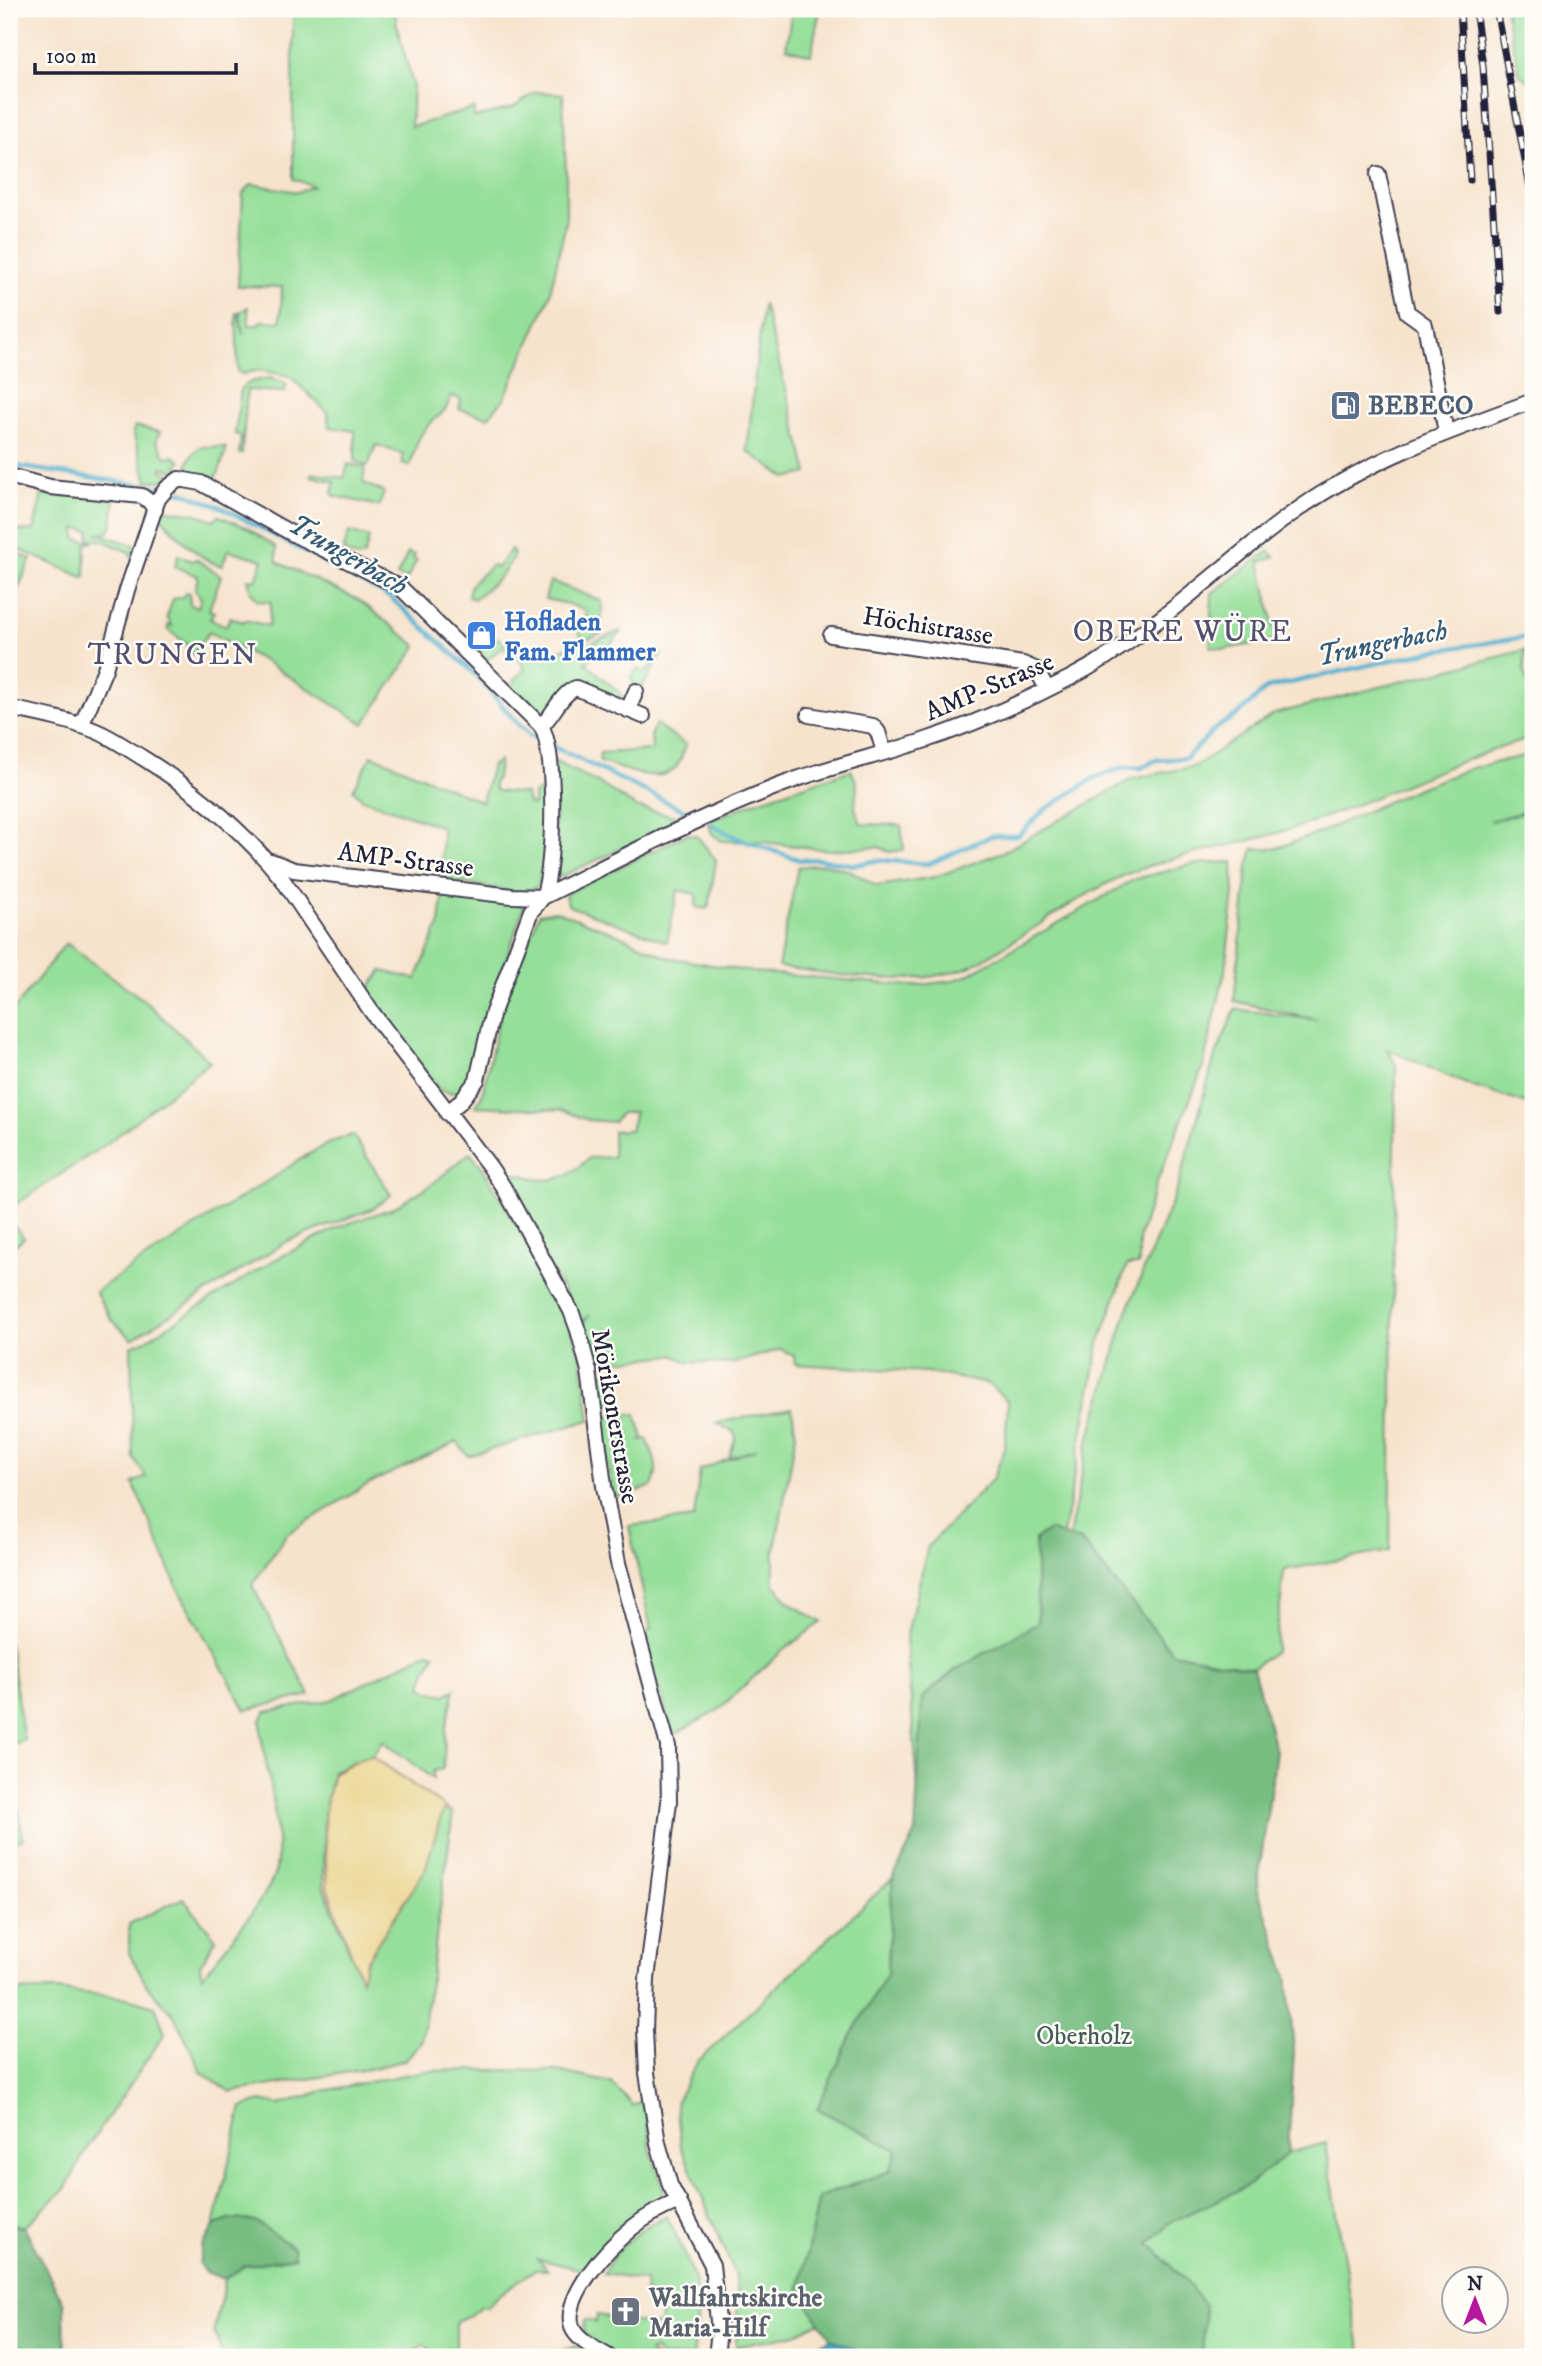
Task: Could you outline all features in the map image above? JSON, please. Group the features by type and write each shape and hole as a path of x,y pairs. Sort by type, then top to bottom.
{"street":[{"path":"1378,174 1407,313 1426,325 1446,432"},
{"name":"AMP-Strasse","path":"267,859 294,870 512,896 542,897 746,799 797,779 991,716 1047,689 1092,665 1140,632 1315,498 1390,457 1446,432 1533,401"},
{"path":"9,477 50,487 142,496 157,505"},
{"path":"81,726 105,669 127,590 157,505 175,481 185,479 201,484 291,533 400,587 543,730 549,752 553,836 549,874 542,897 531,911 492,1015 477,1080 466,1096 447,1113"},
{"name":"Höchistrasse","path":"831,635 1023,664 1037,670 1047,689"},
{"path":"543,730 565,695 573,689 583,690 643,716"},
{"path":"628,710 636,691"},
{"name":"Mörikonerstrasse","path":"9,708 81,726 111,738 208,803 267,859 284,880 371,1011 504,1188 562,1294 578,1330 586,1354 606,1499 618,1563 668,1746 669,1802 647,1979 647,2073 661,2156 679,2201 712,2265 719,2330 716,2357"},
{"path":"809,715 873,726 878,732 884,752"},
{"path":"609,2357 576,2336 571,2324 574,2305 585,2280 605,2254 633,2227 662,2208 679,2201"}],"green space":[{"path":"293,9 395,9 413,85 411,127 474,108 474,118 514,107 536,92 563,94 566,222 549,298 504,399 488,417 459,409 461,399 451,396 444,411 420,436 410,466 402,464 403,454 376,445 368,466 355,461 355,431 329,427 328,413 290,376 258,370 243,374 238,372 236,313 238,312 243,335 240,312 248,307 249,325 259,325 260,321 280,322 282,287 238,286 243,193 252,184 298,192 313,186 293,179"},
{"path":"792,9 820,9 811,55 786,48"},
{"path":"1505,9 1533,9 1533,83 1520,75"},
{"path":"763,303 808,473 786,478 747,451"},
{"path":"269,378 286,383 285,392 247,390 242,454 239,454 241,436 235,434 241,388 251,382"},
{"path":"135,426 160,432 156,440 166,457 173,456 181,461 178,463 181,468 179,473 163,467 161,470 172,476 163,481 147,481 133,432"},
{"path":"200,447 225,447 219,472 212,480 189,475 190,460"},
{"path":"348,464 365,467 363,483 384,492 379,506 334,496 332,492 335,482 311,476 312,473 344,478"},
{"path":"42,494 115,499 112,525 108,533 97,533 137,546 133,556 130,556 130,552 105,541 89,540 90,531 76,528 76,539 94,542 86,544 85,578 9,545 9,531 34,530"},
{"path":"162,509 196,514 214,520 219,516 246,527 276,547 277,562 359,600 417,646 364,724 266,662 209,632 193,654 187,650 188,645 168,630 168,625 172,626 167,617 173,599 182,597 187,592 190,605 198,607 201,598 195,590 198,576 175,567 178,555 192,561 196,559 221,576 209,610 214,612 210,619 226,626 230,617 269,626 271,602 258,601 251,592 248,579 256,580 263,560 228,550 222,566 206,559 173,531 161,517"},
{"path":"349,532 369,538 364,556 358,558 343,551"},
{"path":"511,549 514,554 502,573 474,599 468,597 473,582 492,565 497,568"},
{"path":"9,550 31,559 9,609"},
{"path":"1269,551 1275,557 1260,562 1277,640 1225,649 1210,647 1212,593"},
{"path":"408,553 415,555 413,559 417,560 407,579 397,576"},
{"path":"550,581 602,601 601,634 584,640 579,633 587,611 545,599"},
{"path":"620,631 606,650 602,646 586,663 621,694 625,702 584,685 548,713 539,707 535,712 510,690 515,679 525,669 520,661 502,647 486,661 480,656 484,647 498,638 517,653 535,655 561,650 584,640 587,645"},
{"path":"655,650 662,654 642,688 634,686 631,676 638,669 645,673 657,658 652,654"},
{"path":"1525,650 1524,672 1533,694 1533,738 1475,757 1306,824 1171,859 1127,874 1081,898 983,959 957,971 935,976 890,979 778,967 798,867 824,864 851,871 877,886 935,877 1003,852 1132,779 1195,766 1274,714"},
{"path":"656,724 686,745 677,766 670,772 662,775 640,774 599,761 600,753 652,750 651,733"},
{"path":"1533,754 1533,809 1490,821 1533,811 1533,1106 1471,1086 1387,1049 1396,1065 1390,1551 1284,1570 1275,1651 1253,1668 1173,1654 1081,1541 1069,1537 1088,1443 1127,1311 1178,1187 1213,1063 1235,1009 1317,1020 1234,1001 1248,866 1253,849 1277,848 1321,832 1418,788 1475,767"},
{"path":"372,755 482,802 492,765 499,761 497,779 494,780 494,788 497,791 526,794 528,804 534,805 534,793 542,791 547,834 539,885 525,894 463,883 442,885 442,827 362,799 353,790"},
{"path":"554,761 602,785 636,807 679,817 647,837 560,877 556,874 555,867"},
{"path":"851,770 857,783 855,808 861,824 901,825 904,850 889,852 879,847 829,850 762,842 722,841 712,834 708,821 755,802"},
{"path":"687,834 697,836 716,860 709,906 706,909 696,907 696,894 678,890 667,942 569,906 565,897 569,892"},
{"path":"1233,862 1234,893 1225,971 1203,1067 1155,1187 1139,1238 1139,1265 1127,1265 1099,1344 1063,1535 1049,1531 1035,1539 1038,1623 955,1670 923,1698 918,1788 906,1639 928,1546 993,1479 1005,1447 1008,1402 989,1384 926,1372 795,1364 794,1356 781,1349 731,1364 688,1362 673,1355 615,1361 593,1357 583,1322 590,1315 580,1322 503,1179 519,1174 540,1180 552,1180 569,1173 589,1158 613,1157 613,1131 630,1130 635,1112 621,1113 613,1122 588,1120 562,1110 475,1106 482,1095 501,1009 539,914 556,911 620,935 666,957 753,972 913,986 951,981 966,976 1135,879 1194,864"},
{"path":"443,893 498,897 524,906 480,1038 467,1090 451,1093 439,1090 366,993 382,971 416,979 440,923"},
{"path":"66,943 145,1001 210,1062 109,1142 9,1209 9,1016"},
{"path":"353,1135 391,1195 372,1209 286,1242 132,1339 111,1319 95,1292 304,1157"},
{"path":"470,1153 483,1168 541,1266 566,1315 581,1358 590,1420 468,1456 457,1442 370,1483 287,1534 252,1585 310,1695 246,1710 179,1591 133,1483 146,1477 133,1457 131,1346 146,1340 274,1260 339,1227 393,1208 431,1185"},
{"path":"9,1220 24,1238 9,1250"},
{"path":"610,1372 617,1406 600,1404 597,1374"},
{"path":"792,1408 796,1435 774,1555 774,1584 790,1603 821,1622 781,1652 717,1711 673,1735 642,1634 651,1630 629,1526 694,1518 700,1470 756,1449 729,1458 736,1437 733,1431 716,1423"},
{"path":"619,1414 636,1414 643,1438 641,1440 647,1439 656,1467 652,1486 623,1497 612,1495 602,1419"},
{"name":"Oberholz","path":"1049,1530 1081,1541 1173,1653 1253,1668 1276,1751 1257,1888 1287,1976 1294,2051 1288,2153 1247,2186 1169,2223 1149,2243 1186,2281 1205,2306 1202,2357 857,2357 856,2350 831,2339 799,2291 819,2197 890,2171 897,2150 817,2109 850,2037 887,1974 893,1878 915,1834 922,1698 955,1670 1038,1623 1035,1539"},
{"path":"1533,1570 1533,1775 1525,1685"},
{"path":"9,1643 24,1740 9,1745"},
{"path":"428,1652 435,1654 426,1671 422,1687 445,1695 455,1689 446,1727 443,1769 433,1771 433,1779 383,1741 372,1756 333,1771 324,1813 323,1886 361,1979 366,1961 426,1867 443,1809 453,1813 422,2041 405,2060 374,2068 231,2092 202,2073 174,2015 147,1986 129,1953 129,1924 183,1898 216,1939 200,1966 203,1976 256,1907 276,1869 277,1838 261,1735 261,1720 266,1712 331,1700"},
{"path":"9,1764 23,1839 9,1844"},
{"path":"893,1878 887,1974 850,2037 897,2150 890,2171 819,2197 799,2290 820,2322 796,2334 736,2347 738,2295 734,2272 681,2147 676,2101 698,2061"},
{"path":"56,1990 127,1998 155,2006 165,2033 86,2150 66,2188 24,2227 9,2224 9,1991"},
{"path":"425,2071 557,2071 611,2083 633,2106 645,2099 651,2152 664,2188 660,2202 595,2261 578,2269 538,2259 548,2270 534,2270 501,2293 487,2307 481,2306 456,2321 456,2353 453,2357 438,2357 424,2344 407,2357 369,2357 365,2353 360,2357 223,2357 214,2331 225,2279 244,2266 294,2257 231,2219 214,2226 242,2107 261,2101 279,2105 323,2091"},
{"path":"1326,2143 1362,2357 1202,2357 1205,2306 1149,2243 1169,2223 1247,2186 1288,2153"},
{"path":"667,2216 688,2261 697,2296 698,2316 693,2357 661,2357 654,2349 649,2352 656,2357 615,2357 596,2345 583,2332 585,2320 596,2323 597,2315 659,2326 662,2310 658,2309 660,2297 645,2294 646,2281 603,2274 630,2239 648,2225"},
{"path":"231,2219 255,2221 294,2248 294,2257 244,2266 225,2279 205,2272 199,2265 202,2247 214,2226"},
{"path":"9,2224 24,2227 64,2304 65,2357 9,2357"},
{"path":"577,2346 596,2357 550,2357 556,2352"}],"sand":[{"path":"372,1756 453,1813 443,1810 425,1870 366,1961 361,1980 327,1887 324,1813 333,1773 362,1758"}],"water":[{"path":"831,2339 857,2350 857,2357 776,2357 798,2353"}],"waterway":[{"name":"Trungerbach","path":"9,465 161,488"},
{"name":"Trungerbach","path":"170,490 223,508 390,597 476,675 517,723 531,736 542,741"},
{"name":"Trungerbach","path":"712,825 739,839 800,860 818,859 855,865 879,860 929,864 991,836 1018,836 1043,811 1094,778 1124,767 1141,768 1156,760 1186,758 1216,728 1240,713 1267,688 1432,651 1533,636"},
{"name":"Trungerbach","path":"550,745 694,815"}],"railway":[{"path":"1460,9 1470,180"},
{"path":"1475,9 1483,66 1500,312"},
{"path":"1496,9 1533,203"}],"place":[{"name":"BEBECO","path":"1345,405"},
{"name":"Hofladen Fam. Flammer","path":"481,636"},
{"name":"Wallfahrtskirche Maria-Hilf","path":"626,2312"}],"district":[{"name":"OBERE WÜRE","path":"1183,631"},
{"name":"TRUNGEN","path":"173,654"}]}
